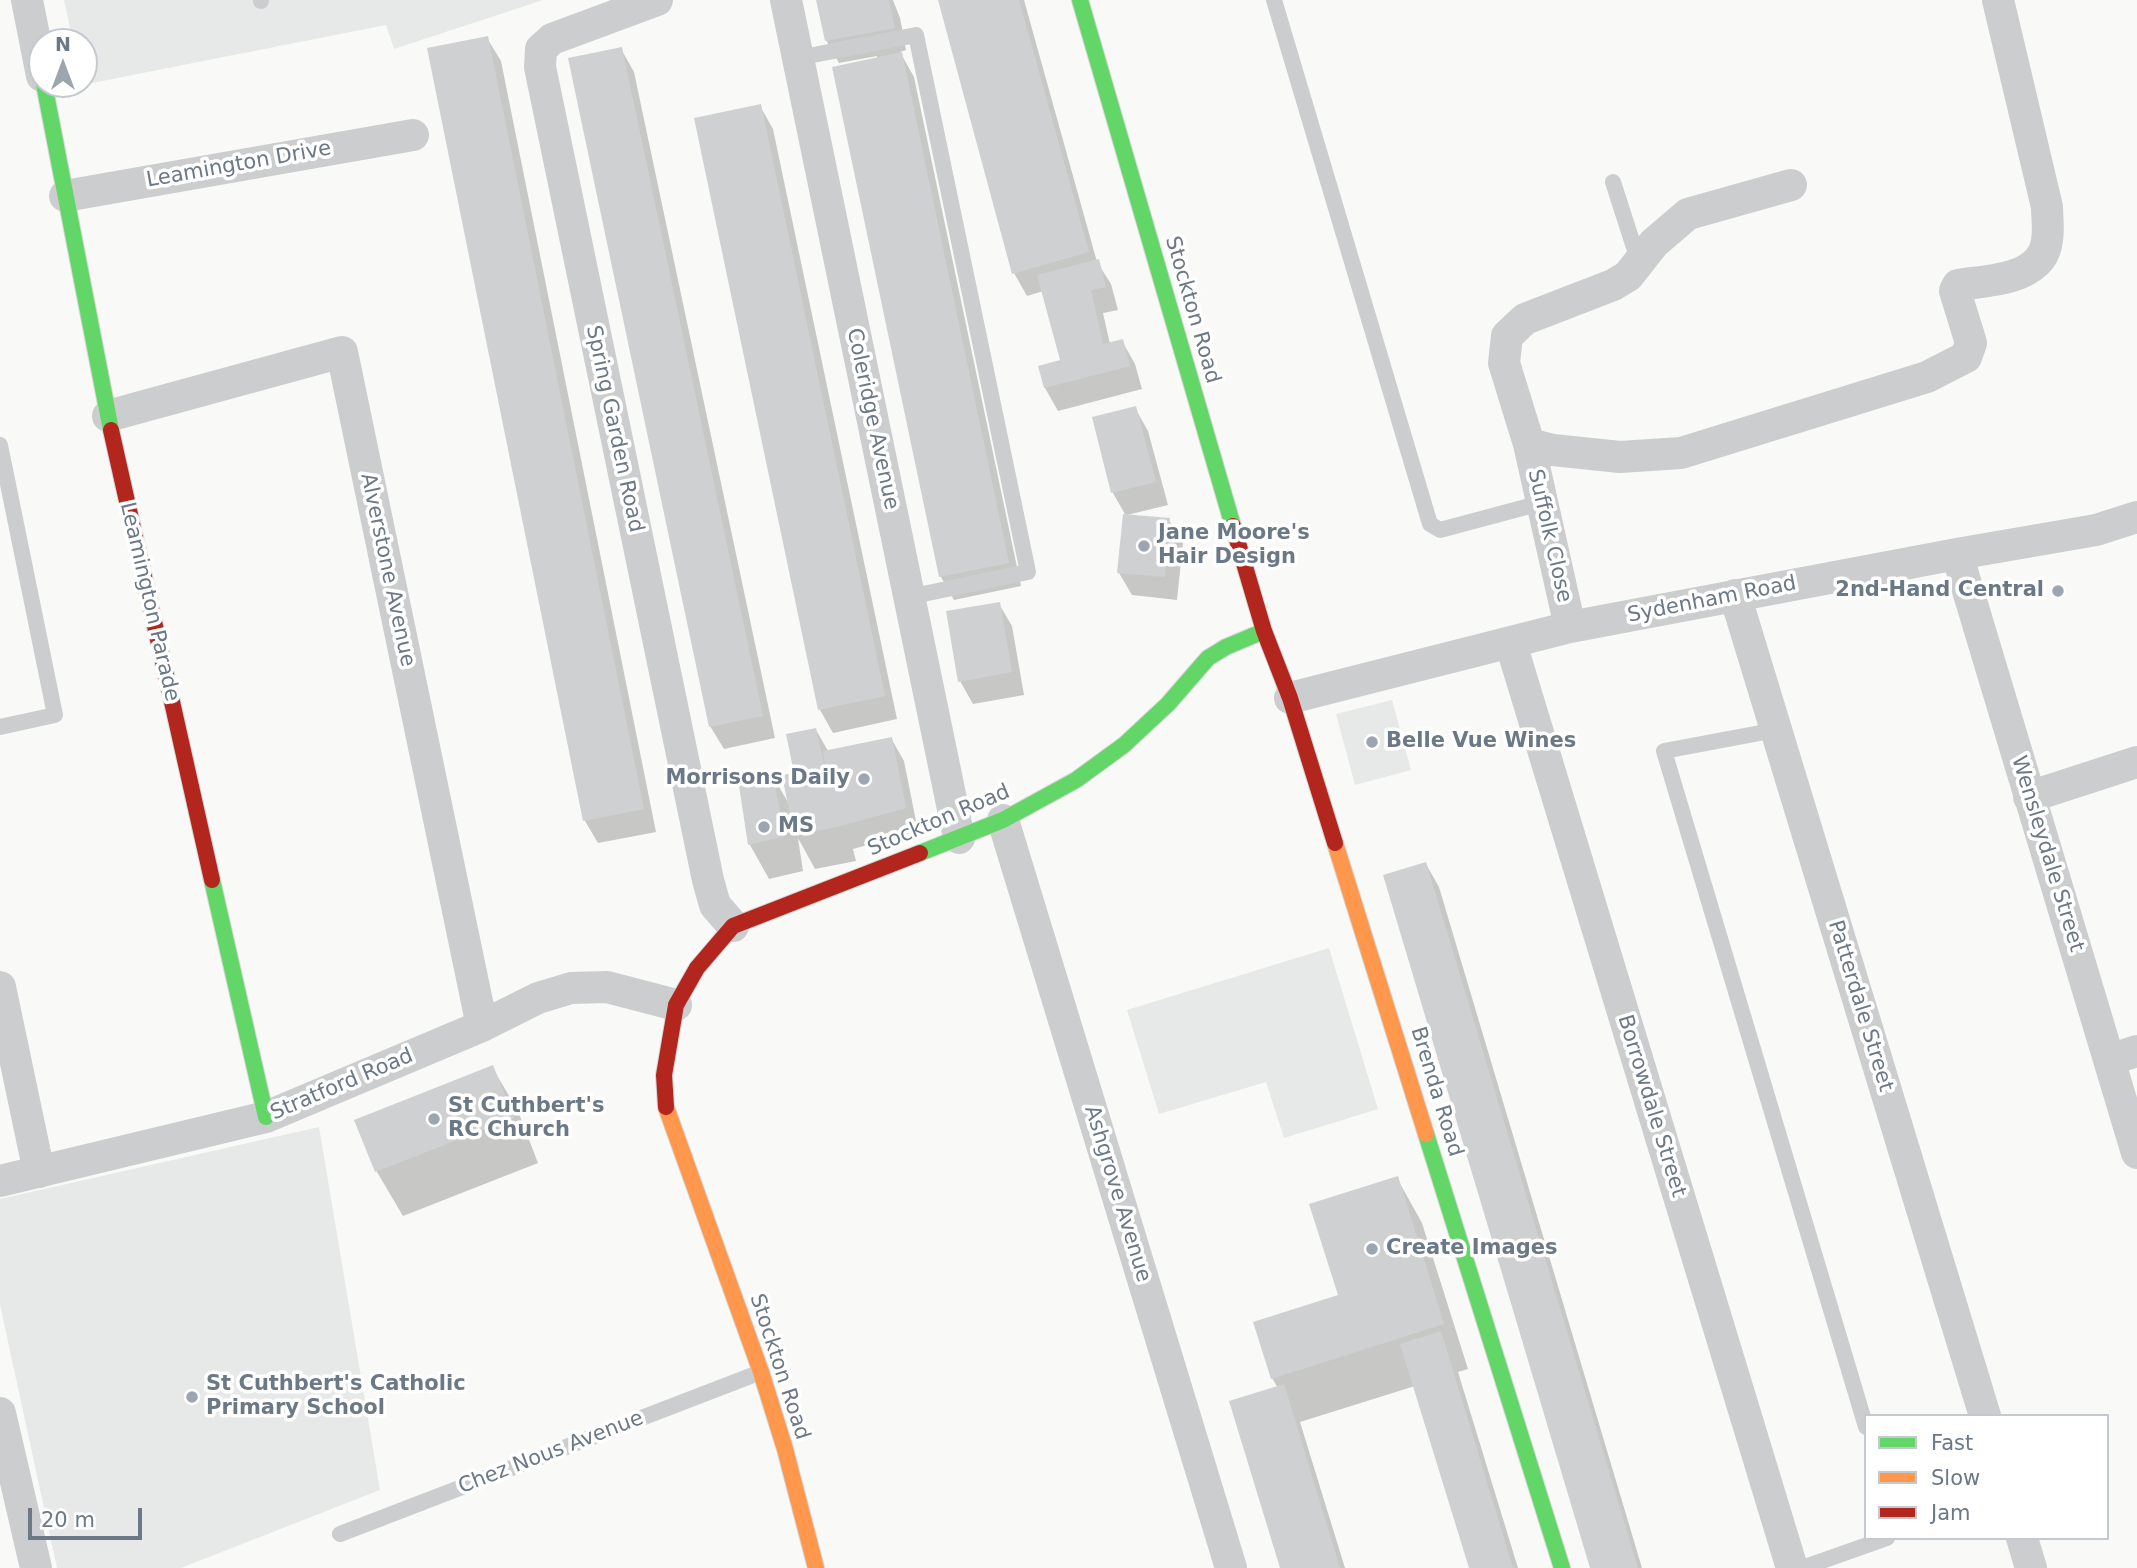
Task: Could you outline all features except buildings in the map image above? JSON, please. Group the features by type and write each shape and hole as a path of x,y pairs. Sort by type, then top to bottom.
{"street":[{"path":"27,0 33,28"},
{"name":"Spring Garden Road","path":"657,0 552,39 541,49 540,67 708,880 715,905 733,926"},
{"name":"Coleridge Avenue","path":"786,0 959,838"},
{"name":"Stockton Road","path":"816,1568 785,1449 761,1372 666,1106 664,1075 676,1005 697,968 733,926 1003,821 1076,780 1124,746 1168,704 1208,658 1264,631 1080,0"},
{"name":"Suffolk Close","path":"1528,444 1553,450 1620,457 1681,453 1927,377 1966,357 1971,343 1955,291 1958,285 2017,275 2039,262 2047,242 2047,207 1998,0"},
{"name":"Leamington Parade","path":"47,98 108,416 265,1117"},
{"name":"Leamington Drive","path":"65,196 413,135"},
{"name":"Suffolk Close","path":"1570,627 1528,444 1504,363 1507,336 1525,319 1613,285 1628,276 1654,243 1688,214 1791,185"},
{"name":"Alverstone Avenue","path":"108,416 342,352 482,1026"},
{"name":"Sydenham Road","path":"1290,698 1570,627 2096,530 2137,517"},
{"name":"Wensleydale Street","path":"1957,554 2029,797 2123,1056 2137,1153"},
{"name":"Patterdale Street","path":"1735,595 1984,1414"},
{"name":"Brenda Road","path":"1264,631 1290,698 1562,1568"},
{"name":"Borrowdale Street","path":"1511,644 1791,1568"},
{"path":"2029,797 2137,762"},
{"name":"Ashgrove Avenue","path":"1003,821 1231,1568"},
{"path":"0,987 39,1172"},
{"name":"Stratford Road","path":"0,1181 265,1117 482,1026 538,998 571,988 607,987 676,1005"},
{"path":"0,1413 36,1568"},
{"path":"2023,1540 2031,1568"}],"lane":[{"path":"1274,0 1430,524 1440,530 1541,503"},
{"path":"798,58 916,35 1028,572 909,597"},
{"path":"1613,182 1639,263"},
{"path":"0,445 55,715 0,727"},
{"path":"1776,730 1664,751 1864,1420"},
{"name":"Chez Nous Avenue","path":"340,1534 761,1372"},
{"path":"1802,1568 1881,1540"}],"shaded area":[{"path":"64,0 543,0 394,49 386,25 98,82 98,28 70,28"},
{"name":"Belle Vue Wines","path":"1392,700 1411,770 1355,785 1336,714"},
{"path":"1329,948 1378,1109 1284,1138 1266,1082 1159,1114 1127,1010"},
{"name":"St Cuthbert's Catholic Primary School","path":"319,1127 380,1490 181,1568 57,1568 0,1305 0,1199"}],"traffic: fast":[{"path":"1080,0 1233,526"},
{"path":"47,98 111,430"},
{"path":"920,853 1003,820 1076,780 1124,745 1168,704 1208,658 1264,631"},
{"path":"212,880 266,1117"},
{"path":"1426,1134 1562,1568"}],"traffic: slow":[{"path":"1335,843 1426,1134"},
{"path":"666,1107 761,1372 785,1449 816,1568"}],"traffic: jam":[{"path":"111,430 212,880"},
{"path":"1233,526 1264,631 1290,698 1335,843"},
{"path":"666,1107 664,1075 676,1005 697,968 733,926 920,853"}],"place":[{"name":"Jane Moore's Hair Design","path":"1144,546"},
{"name":"2nd-Hand Central","path":"2058,591"},
{"name":"Belle Vue Wines","path":"1372,742"},
{"name":"Morrisons Daily","path":"864,779"},
{"name":"MS","path":"764,827"},
{"name":"St Cuthbert's RC Church","path":"434,1119"},
{"name":"Create Images","path":"1372,1249"},
{"name":"St Cuthbert's Catholic Primary School","path":"192,1397"}]}
